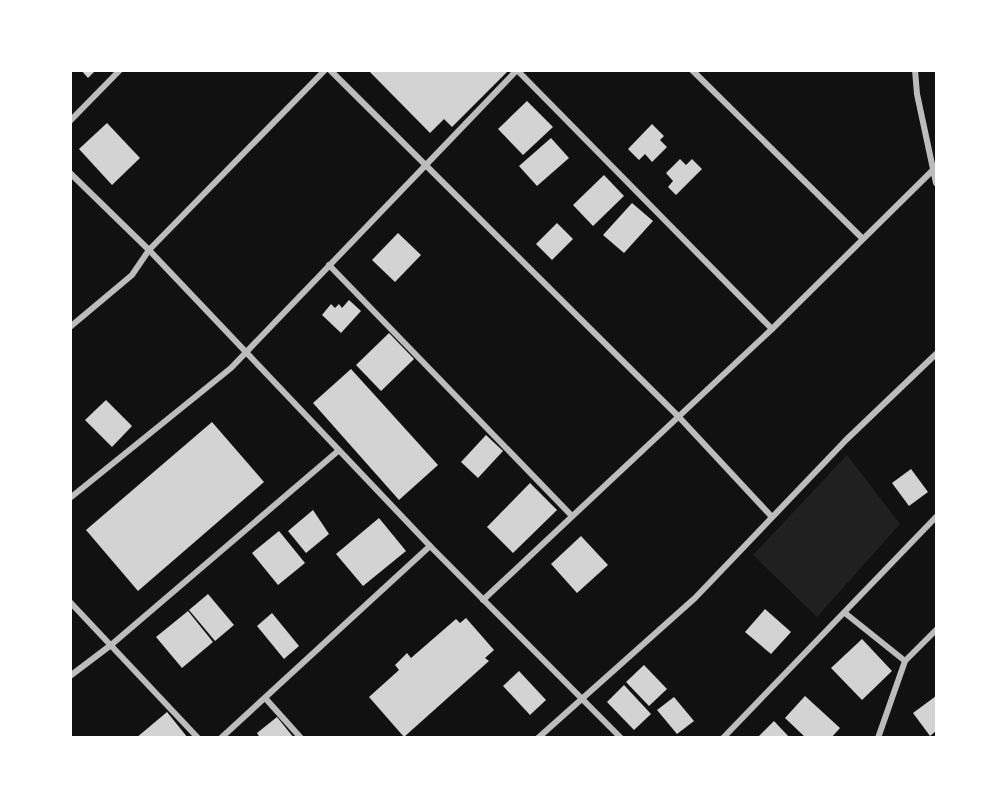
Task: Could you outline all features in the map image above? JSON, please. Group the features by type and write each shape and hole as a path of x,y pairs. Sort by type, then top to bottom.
{"street":[{"path":"70,121 120,70"},
{"path":"70,327 132,275 150,250 325,70"},
{"path":"330,70 678,416 772,517"},
{"path":"70,498 231,368 518,70 772,329"},
{"path":"692,70 862,238"},
{"path":"915,70 917,94 935,168 936,183"},
{"path":"483,600 772,329 935,168"},
{"path":"70,173 150,250 430,546 621,738"},
{"path":"329,265 572,516"},
{"path":"538,738 695,598 846,440 936,354"},
{"path":"70,676 111,645 339,451"},
{"path":"723,738 936,517"},
{"path":"221,738 430,546"},
{"path":"70,602 198,738"},
{"path":"844,612 904,661"},
{"path":"878,738 904,661 936,630"},
{"path":"266,699 301,738"}],"shaded area":[{"path":"847,455 900,524 817,617 753,555"}],"building":[{"path":"81,70 96,70 88,78"},
{"path":"368,70 509,70 452,127 444,119 430,133"},
{"path":"527,101 553,127 523,155 498,129"},
{"path":"107,123 140,158 112,185 79,149"},
{"path":"652,124 664,136 660,140 667,147 652,162 645,154 639,160 628,149"},
{"path":"551,138 569,158 537,186 519,166"},
{"path":"680,159 686,165 692,159 702,169 676,195 668,187 673,181 666,173"},
{"path":"604,175 624,196 593,226 573,205"},
{"path":"632,203 653,221 624,253 603,235"},
{"path":"557,223 573,239 552,260 536,244"},
{"path":"398,233 421,255 395,282 372,260"},
{"path":"349,300 361,311 341,333 322,315 331,304 335,308 339,304 342,308"},
{"path":"389,333 414,359 381,391 356,365"},
{"path":"351,369 438,465 399,500 313,403"},
{"path":"106,400 132,426 112,447 85,420"},
{"path":"212,422 264,482 138,591 86,530"},
{"path":"486,435 503,451 478,478 461,462"},
{"path":"911,469 928,492 909,506 892,483"},
{"path":"530,483 557,510 513,553 487,527"},
{"path":"313,510 329,534 306,553 288,531"},
{"path":"379,518 406,551 363,586 336,554"},
{"path":"279,531 305,563 278,585 252,553"},
{"path":"581,536 608,565 577,593 551,564"},
{"path":"208,594 234,625 215,641 189,610"},
{"path":"765,609 791,632 771,654 745,632"},
{"path":"188,611 213,642 182,668 156,637"},
{"path":"272,613 299,646 284,659 257,626"},
{"path":"466,618 494,650 485,658 489,661 404,737 369,697 399,670 395,665 407,653 411,658 456,619 460,623"},
{"path":"862,639 892,671 862,700 831,668"},
{"path":"644,665 667,689 649,706 626,682"},
{"path":"519,671 546,700 530,715 503,686"},
{"path":"624,685 651,714 634,730 607,702"},
{"path":"805,696 840,728 831,738 806,738 785,718"},
{"path":"936,696 936,731 930,736 913,713"},
{"path":"674,697 694,721 677,734 657,710"},
{"path":"167,712 188,738 136,738"},
{"path":"277,717 294,738 260,738 257,733"},
{"path":"774,721 790,738 757,738"}]}
